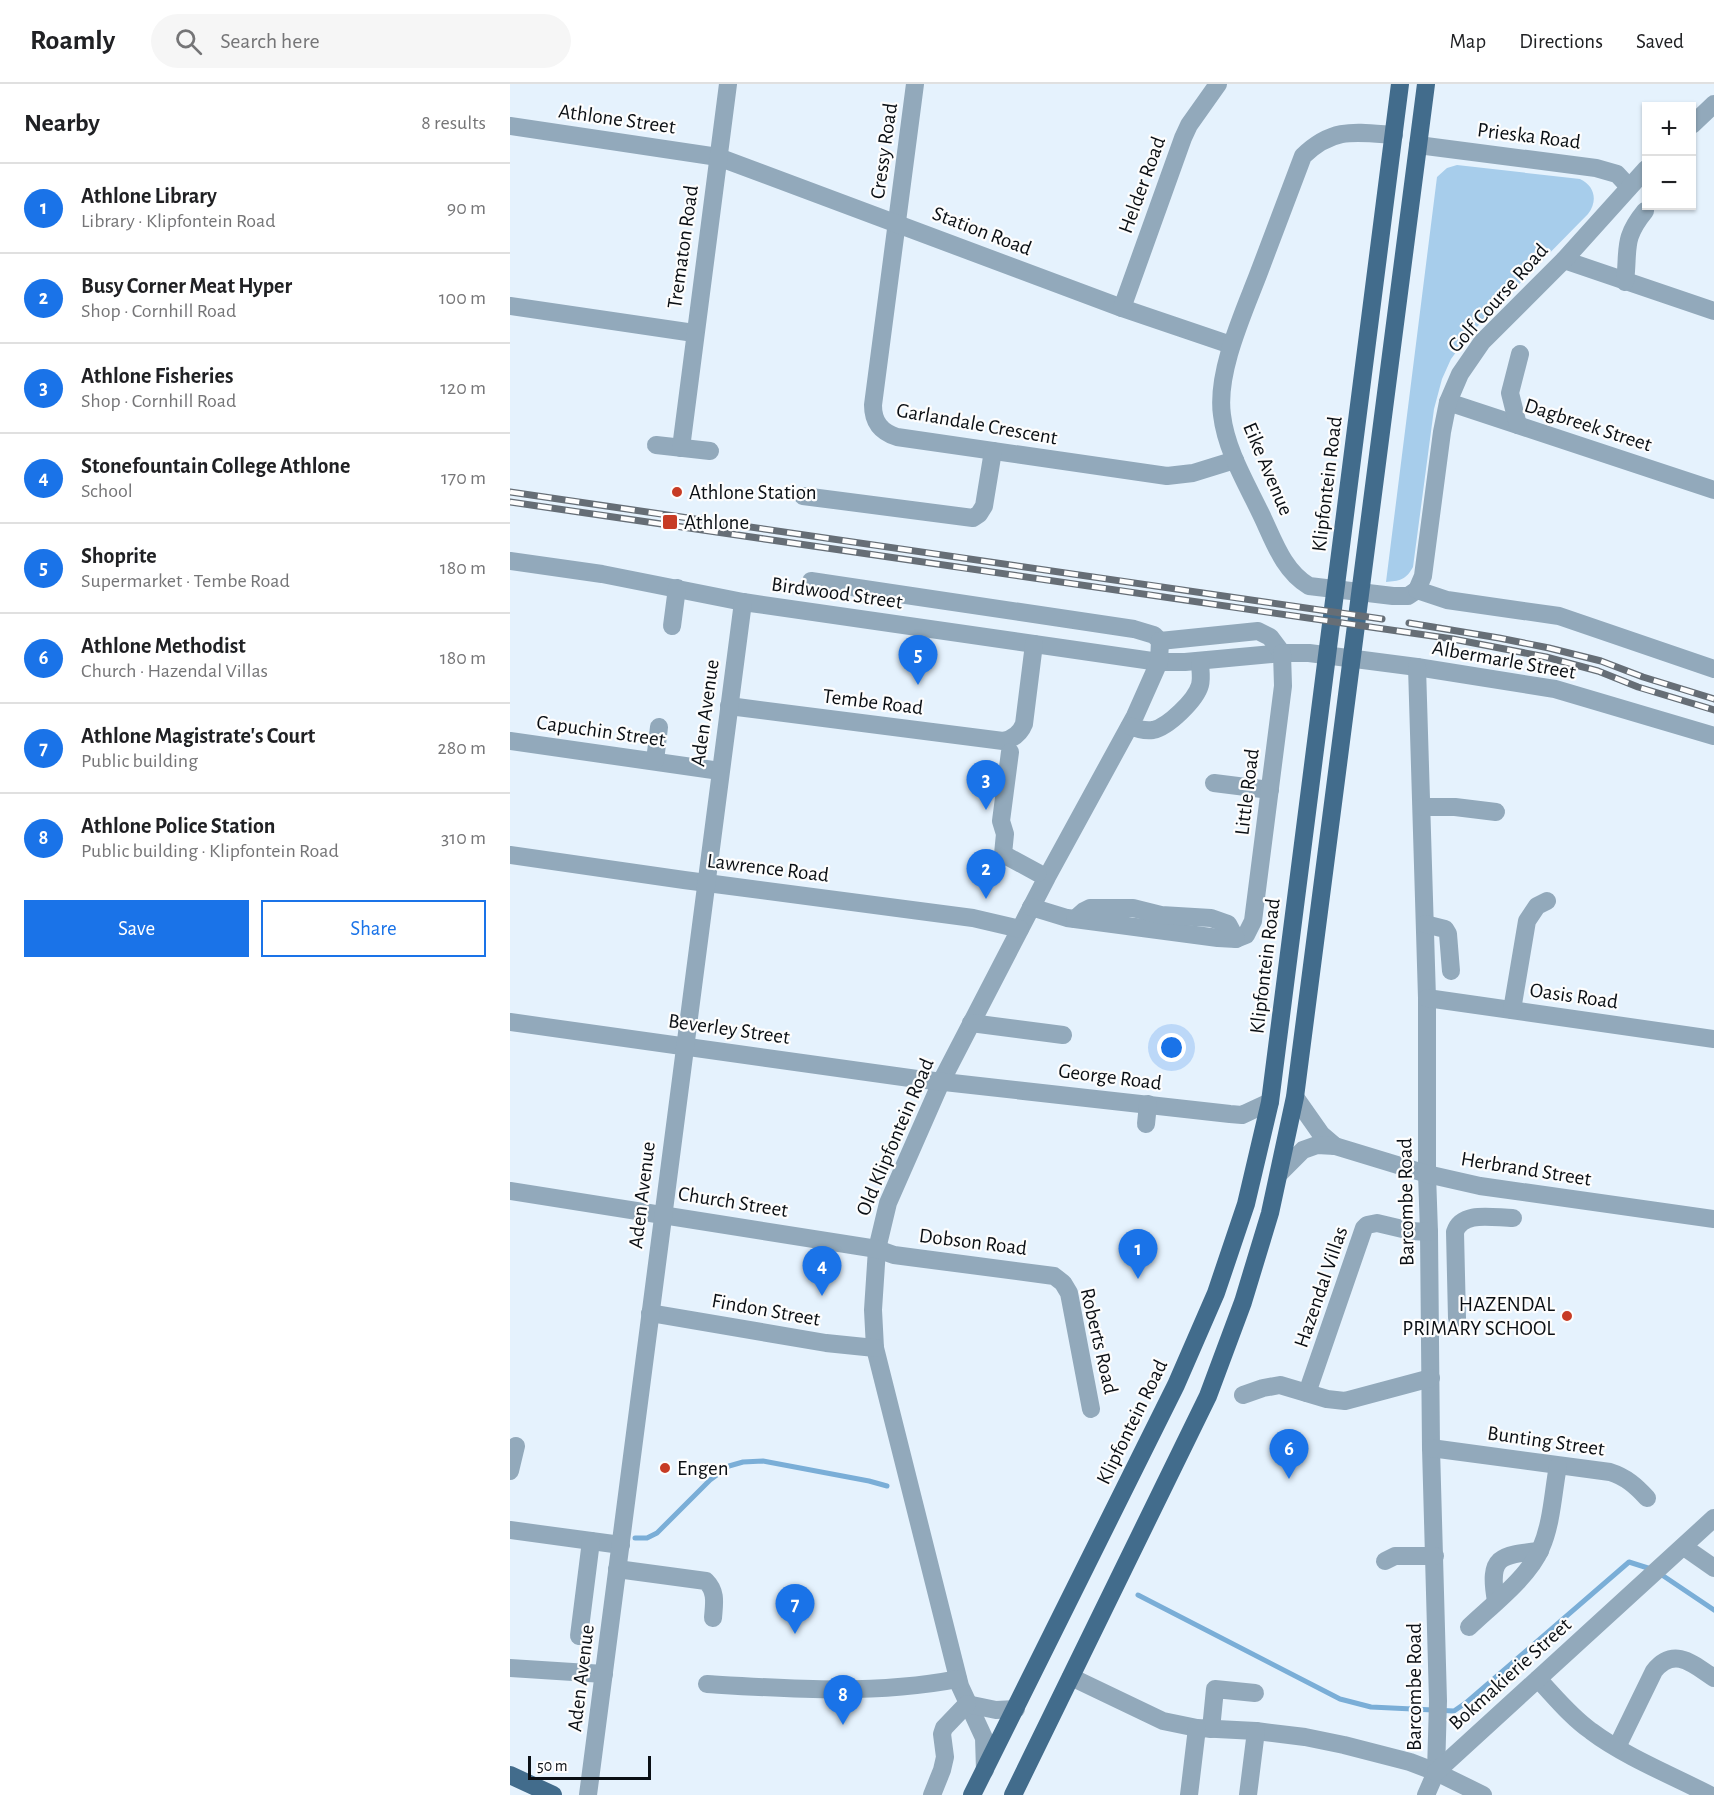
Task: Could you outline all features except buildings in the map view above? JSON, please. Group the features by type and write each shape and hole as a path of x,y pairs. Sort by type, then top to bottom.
{"main road":[{"name":"Klipfontein Road","path":"972,1795 1176,1385 1216,1293 1246,1204 1270,1102 1400,84"},
{"path":"1017,1791 1208,1396 1244,1302 1280,1173 1296,1097 1426,84"},
{"path":"510,1775 553,1795"}],"street":[{"name":"Trematon Road","path":"681,448 694,333 728,84"},
{"name":"Cressy Road","path":"897,223 915,84"},
{"name":"Helder Road","path":"1122,308 1183,138 1189,125 1218,84"},
{"path":"1696,121 1714,104"},
{"name":"Athlone Street","path":"510,126 718,157"},
{"name":"Eike Avenue","path":"1394,135 1353,132 1332,136 1317,143 1303,156 1231,345 1221,401 1222,417 1235,460 1289,570 1297,579 1309,586 1393,596 1408,596 1417,590 1447,600 1559,616 1714,669"},
{"name":"Prieska Road","path":"1418,145 1596,168 1617,174 1629,187"},
{"name":"Station Road","path":"718,157 1122,308 1231,345"},
{"name":"Golf Course Road","path":"1417,590 1423,576 1439,450 1448,402 1460,374 1482,342 1564,260 1642,174"},
{"path":"1625,282 1625,255 1629,237 1646,211"},
{"name":"Garlandale Crescent","path":"897,223 873,405 875,418 883,430 897,437 1167,476 1187,475 1235,460"},
{"path":"1564,260 1714,311"},
{"path":"510,306 694,333"},
{"path":"1518,425 1510,393 1520,354"},
{"name":"Dagbreek Street","path":"1448,402 1714,490"},
{"path":"656,444 710,451"},
{"path":"803,496 973,518 984,506 993,451"},
{"name":"Birdwood Street","path":"510,561 602,574 743,602 1159,662"},
{"path":"811,580 1134,628 1154,635 1160,641 1159,662 1200,661 1282,653"},
{"path":"838,616 843,585"},
{"path":"672,626 677,588"},
{"name":"Aden Avenue","path":"588,1795 743,602"},
{"path":"988,637 992,607"},
{"path":"1160,641 1258,632 1270,637 1282,653"},
{"path":"1034,644 1024,724 1011,745 1001,820 1005,834 1003,854 1038,873"},
{"name":"Albermarle Street","path":"1282,653 1309,653 1417,667 1555,689 1714,736"},
{"name":"Little Road","path":"1031,907 1075,919 1160,923 1241,937 1253,921 1283,686 1282,653"},
{"path":"1130,726 1149,730 1157,729 1184,709 1200,685 1200,661"},
{"name":"Old Klipfontein Road","path":"985,1770 984,1738 958,1679 875,1348 873,1310 876,1249 888,1203 942,1080 1031,907 1130,726 1159,662"},
{"name":"Barcombe Road","path":"1417,667 1427,998 1431,1448 1438,1701 1436,1772"},
{"name":"Tembe Road","path":"729,706 1003,741 1011,745"},
{"path":"655,762 659,728"},
{"name":"Capuchin Street","path":"510,741 720,771"},
{"path":"1214,783 1270,790"},
{"path":"1422,807 1455,807 1496,812"},
{"name":"Lawrence Road","path":"510,855 973,918 1020,929"},
{"path":"1512,1010 1527,921 1537,906 1547,901"},
{"path":"1425,924 1445,929 1448,934 1451,971"},
{"name":"Oasis Road","path":"1427,998 1714,1039"},
{"name":"Beverley Street","path":"510,1022 942,1080"},
{"path":"971,1023 1064,1035"},
{"name":"George Road","path":"942,1080 1242,1115 1270,1102"},
{"name":"Herbrand Street","path":"1296,1097 1321,1134 1335,1146"},
{"path":"1146,1124 1148,1104"},
{"name":"Herbrand Street","path":"1280,1173 1303,1150 1317,1145 1335,1146 1427,1174 1505,1190 1714,1220"},
{"path":"1457,1318 1455,1232 1457,1225 1469,1218 1508,1218 1505,1190"},
{"name":"Church Street","path":"510,1191 876,1249"},
{"name":"Hazendal Villas","path":"1308,1393 1364,1228 1373,1223 1397,1229 1430,1232"},
{"name":"Dobson Road","path":"876,1249 894,1255 1048,1275 1063,1283"},
{"name":"Roberts Road","path":"1063,1283 1069,1293 1091,1409"},
{"name":"Findon Street","path":"650,1313 826,1343 875,1348"},
{"path":"1243,1395 1273,1385 1326,1399 1345,1401 1431,1378"},
{"path":"510,1471 516,1446"},
{"name":"Bunting Street","path":"1431,1448 1620,1475 1631,1482 1647,1498"},
{"path":"1469,1627 1522,1575 1540,1551 1548,1526 1558,1466"},
{"name":"Bokmakierie Street","path":"1436,1772 1714,1518"},
{"path":"510,1530 621,1545"},
{"path":"579,1636 591,1541"},
{"path":"1684,1547 1714,1568"},
{"path":"1496,1601 1493,1571 1498,1562 1504,1557 1515,1554 1540,1551"},
{"path":"1385,1561 1395,1556 1435,1556"},
{"path":"617,1569 706,1581 715,1596 713,1618"},
{"path":"1617,1747 1654,1671 1660,1664 1670,1659 1683,1659 1714,1678"},
{"path":"510,1668 604,1674"},
{"path":"1071,1677 1163,1721 1204,1728 1305,1737 1344,1745 1402,1760 1436,1772 1483,1795"},
{"path":"707,1684 821,1691 924,1685 958,1679"},
{"path":"1538,1679 1576,1720 1592,1732 1710,1795"},
{"path":"1189,1795 1215,1689 1255,1693"},
{"path":"932,1795 945,1757 942,1734 947,1724 968,1704 996,1710 1016,1709"},
{"path":"1248,1795 1256,1731"},
{"path":"1426,1795 1436,1772"}],"shaded area":[{"path":"1457,165 1580,179 1592,190 1594,199 1588,214 1468,336 1451,359 1442,379 1434,409 1413,567 1402,579 1386,582 1437,177 1447,168"}],"waterway":[{"path":"635,1538 647,1538 657,1533 710,1480 729,1466 743,1462 763,1461 887,1486"},
{"path":"1138,1595 1340,1699 1371,1707 1454,1711 1629,1562 1651,1569"},
{"path":"1659,1573 1714,1610"}],"railway":[{"path":"510,492 1382,619"},
{"path":"510,502 1453,639 1546,657 1598,671 1638,687 1714,710"},
{"path":"1409,623 1549,648 1601,661 1714,699"}],"place":[{"name":"Athlone Station","path":"677,492"},
{"name":"Athlone","path":"670,522"},
{"name":"Shoprite","path":"918,685"},
{"name":"Athlone Fisheries","path":"986,810"},
{"name":"Busy Corner Meat Hyper","path":"986,899"},
{"name":"Athlone Library","path":"1138,1279"},
{"name":"Stonefountain College Athlone","path":"822,1296"},
{"name":"HAZENDAL PRIMARY SCHOOL","path":"1567,1316"},
{"name":"Engen","path":"665,1468"},
{"name":"Athlone Methodist","path":"1289,1479"},
{"name":"Athlone Magistrate's Court","path":"795,1634"},
{"name":"Athlone Police Station","path":"843,1725"}]}
